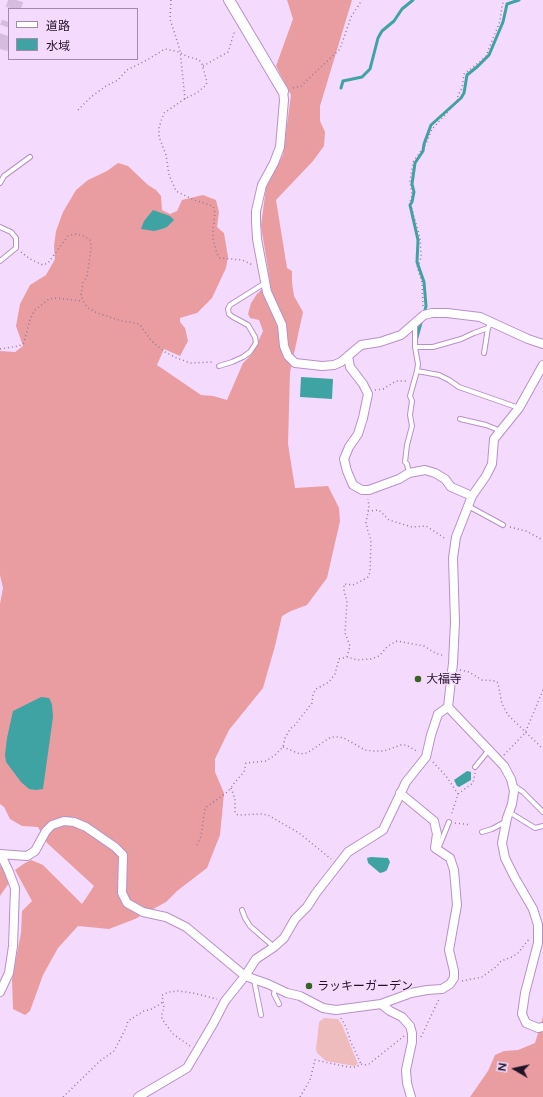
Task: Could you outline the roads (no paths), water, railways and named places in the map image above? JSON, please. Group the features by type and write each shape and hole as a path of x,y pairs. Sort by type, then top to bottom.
{"street":[{"path":"229,0 283,91 280,146 274,163 262,186 256,211 257,239 263,274 267,292 282,325 284,346 288,356 295,363 322,366 334,365 361,345 380,342 401,335 424,314 432,313 447,313 480,317 490,325 543,344"},
{"path":"348,356 350,367 363,384 368,394 358,434 349,447 344,459 353,485 362,490 369,490 399,479 409,473 425,470 435,473 445,479 451,487 472,496"},
{"path":"138,1097 187,1068 198,1051 224,1001 245,976 256,959 274,948 284,938 295,919 307,907 348,852 383,830 406,782 426,757 438,714 448,707 455,622 453,558 455,542 472,496 486,476 492,464 494,439 519,408 543,366"},
{"path":"448,707 490,750 504,766 512,779 514,791 512,804 506,821 502,843 505,858 534,909 538,925 538,943 525,993 522,1014 526,1023 538,1028 543,1027"},
{"path":"0,992 9,973 13,946 15,888 1,854 27,856 35,851 46,831 52,825 64,821 74,822 86,827 116,847 123,855 122,894 127,903 143,912 166,917 186,926 245,976 300,996 323,1008 336,1010 381,1004 411,993 443,988 450,984 454,978 454,971 449,950 457,905 455,876 450,858 434,848 437,834 434,821 400,793"},
{"path":"381,1004 390,1011 402,1017 410,1026 410,1049 406,1070 407,1082 411,1097"}],"lane":[{"path":"0,183 4,176 30,157"},
{"path":"0,227 11,232 16,238 16,248 0,261"},
{"path":"219,366 232,362 250,352 256,343 255,337 248,326 229,314 228,309 230,304 265,283"},
{"path":"409,473 405,462 407,445 412,426 410,415 412,401 410,396 418,364 415,347 415,322"},
{"path":"415,347 433,347 461,339 490,325"},
{"path":"484,353 490,325"},
{"path":"417,371 439,376 449,380 459,387 519,408"},
{"path":"460,419 486,425 500,431"},
{"path":"468,506 503,525"},
{"path":"475,767 490,750"},
{"path":"513,785 523,792 543,812"},
{"path":"509,812 535,828 543,826"},
{"path":"482,832 492,829 506,821"},
{"path":"437,850 449,822"},
{"path":"242,910 250,926 274,948"},
{"path":"254,979 261,1015"},
{"path":"275,988 274,994 279,1004"}],"water":[{"path":"153,210 170,216 174,220 167,227 162,229 154,231 141,229 144,221"},
{"path":"301,377 333,379 332,399 300,397"},
{"path":"41,697 49,698 52,704 53,717 43,789 36,790 29,789 21,782 6,762 5,755 13,711"},
{"path":"467,771 471,772 471,780 459,787 457,786 454,780"},
{"path":"367,858 388,858 390,862 387,870 380,873 368,863"}],"waterway":[{"path":"341,88 343,81 362,77 370,69 378,38 382,31 394,21 402,9 413,0"},
{"path":"424,314 426,306 424,282 417,262 418,240 410,205 414,192 412,184 415,163 423,151 431,125 461,98 464,93 467,75 489,55 503,22 507,4 519,0"},
{"path":"416,341 422,319"}],"tunnel":[{"path":"13,8 16,0"},
{"path":"0,49 8,25"}],"place":[{"name":"大福寺","path":"418,679"},
{"name":"ラッキーガーデン","path":"309,986"}]}
